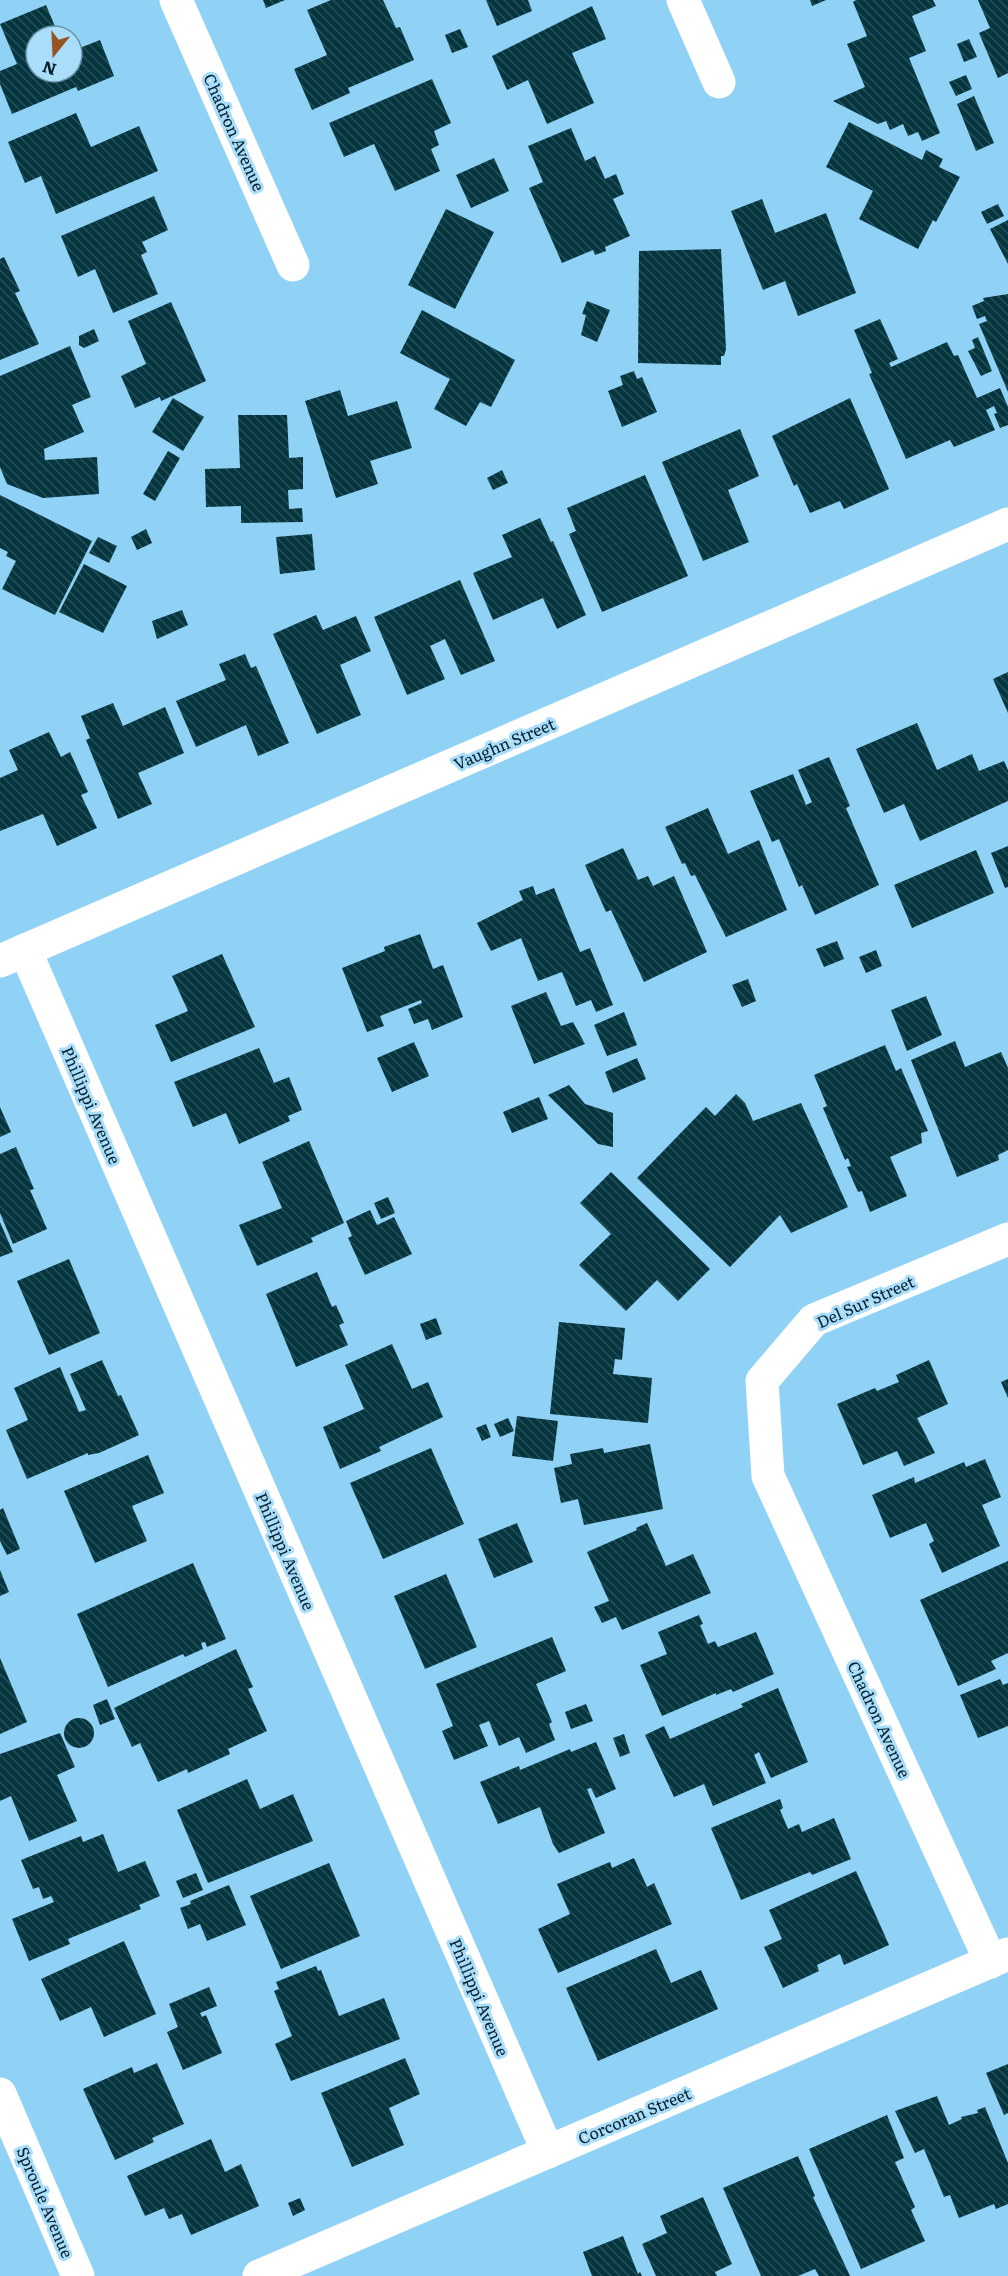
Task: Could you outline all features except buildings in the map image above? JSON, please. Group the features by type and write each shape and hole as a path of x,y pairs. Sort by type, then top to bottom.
{"street":[{"name":"Chadron Avenue","path":"176,0 293,265"},
{"path":"683,0 719,82"},
{"name":"Vaughn Street","path":"12,955 1008,525"},
{"name":"Phillippi Avenue","path":"12,955 548,2152"},
{"name":"Del Sur Street","path":"768,1476 762,1381 814,1320 1008,1239"},
{"name":"Chadron Avenue","path":"768,1476 1000,1958"},
{"name":"Corcoran Street","path":"260,2276 1000,1958"},
{"name":"Sproule Avenue","path":"0,2094 78,2276"}]}
